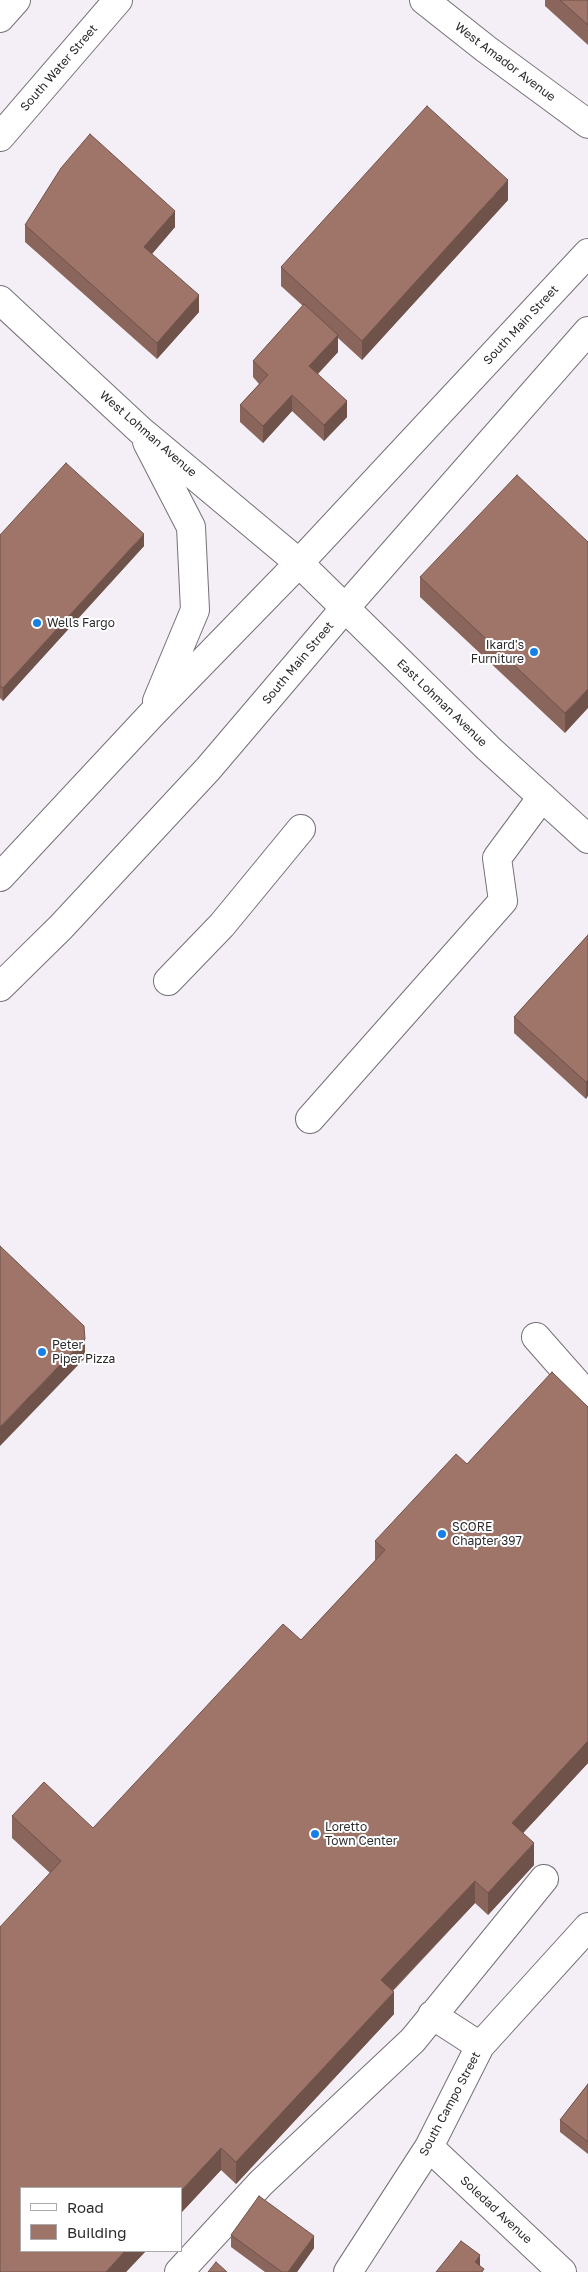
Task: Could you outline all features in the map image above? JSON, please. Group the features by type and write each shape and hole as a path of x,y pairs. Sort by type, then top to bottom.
{"main road":[{"path":"0,18 16,0"},
{"name":"South Water Street","path":"0,137 118,0"},
{"name":"West Amador Avenue","path":"424,0 486,49 588,124"},
{"name":"South Main Street","path":"0,877 152,714 299,563 588,253"},
{"name":"West Lohman Avenue","path":"0,300 140,430 299,563"},
{"name":"South Main Street","path":"0,986 61,927 208,769 345,608 588,331"},
{"path":"140,430 191,527 195,610 152,714"},
{"name":"East Lohman Avenue","path":"299,563 488,748 588,839"},
{"path":"310,1119 503,902 497,858 542,798"},
{"path":"168,982 222,924 301,829"},
{"path":"536,1337 588,1396"},
{"path":"179,2272 261,2183 413,2040 544,1879"},
{"name":"South Campo Street","path":"348,2272 429,2147 480,2046 588,1927"},
{"path":"432,2016 480,2046"},
{"name":"Soledad Avenue","path":"429,2147 562,2272"}],"building":[{"path":"560,0 588,0 588,25"},
{"path":"427,106 508,180 362,341 281,267"},
{"path":"90,134 175,211 144,247 199,295 157,343 25,225 61,168"},
{"path":"304,304 338,335 309,366 347,401 324,425 292,395 263,426 240,405 268,375 253,361"},
{"name":"Wells Fargo","path":"66,463 144,534 3,688 0,686 0,535"},
{"name":"Ikard's Furniture","path":"517,475 588,542 588,689 565,713 420,577"},
{"path":"588,935 588,1080 586,1082 514,1017"},
{"name":"Peter Piper Pizza","path":"0,1246 84,1326 85,1339 0,1427"},
{"name":"Loretto Town Center","path":"552,1372 588,1407 588,1741 512,1823 534,1843 488,1893 475,1881 381,1980 394,1992 236,2162 221,2148 182,2190 182,2187 20,2187 20,2252 124,2252 106,2272 0,2272 0,1927 61,1861 12,1816 44,1782 93,1828 283,1624 301,1640 385,1550 375,1541 456,1454 467,1464"},
{"path":"588,2084 588,2142 560,2120"},
{"path":"259,2196 314,2236 288,2272 282,2272 231,2235"},
{"path":"461,2241 480,2255 475,2262 484,2269 482,2272 436,2272"},
{"path":"216,2262 227,2272 208,2272"}],"place":[{"name":"Wells Fargo","path":"37,623"},
{"name":"Ikard's Furniture","path":"534,652"},
{"name":"Peter Piper Pizza","path":"42,1352"},
{"name":"SCORE Chapter 397","path":"442,1534"},
{"name":"Loretto Town Center","path":"315,1834"}]}
